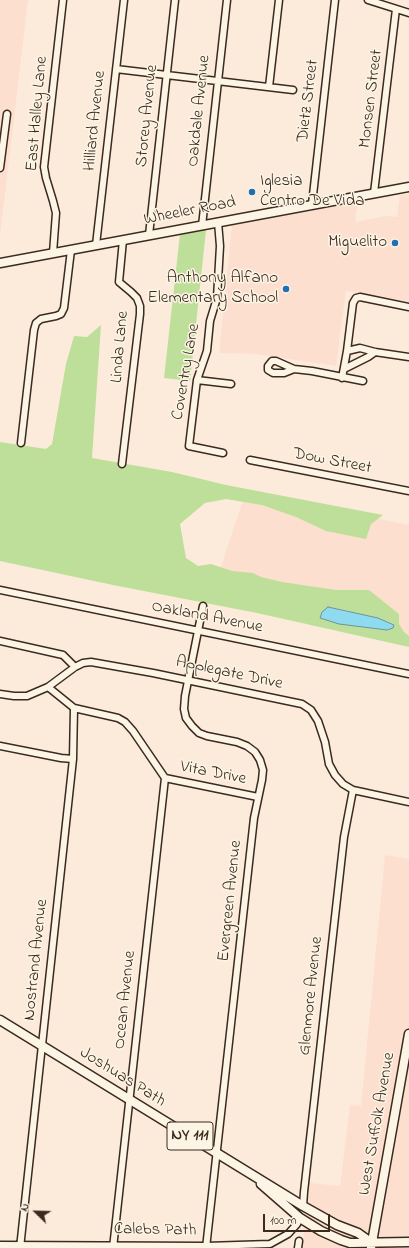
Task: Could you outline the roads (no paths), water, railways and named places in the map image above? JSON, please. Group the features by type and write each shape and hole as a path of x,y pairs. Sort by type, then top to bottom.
{"main road":[{"name":"Wheeler Road","path":"0,263 409,187"},
{"name":"Joshuas Path","path":"0,1020 303,1206 337,1225 358,1233 372,1246"},
{"name":"West Suffolk Avenue","path":"372,1246 409,1034"},
{"name":"Joshuas Path","path":"250,1174 300,1218 321,1231 350,1243 372,1246"},
{"path":"300,1218 306,1215 322,1217"},
{"name":"NY 111","path":"372,1246 409,1242"}],"street":[{"name":"East Halley Lane","path":"53,253 56,213 44,167 63,0"},
{"name":"Hilliard Avenue","path":"96,245 124,0"},
{"name":"Storey Avenue","path":"149,235 175,0"},
{"name":"Oakdale Avenue","path":"202,226 227,0"},
{"path":"269,87 279,0"},
{"name":"Dietz Street","path":"312,204 335,0"},
{"path":"368,0 409,13"},
{"name":"Monsen Street","path":"374,193 396,9"},
{"path":"116,69 293,90"},
{"path":"0,168 7,114"},
{"name":"Coventry Lane","path":"218,222 220,246 217,298 210,321 207,351 197,380 189,446 223,453"},
{"name":"Linda Lane","path":"122,464 140,314 140,306 137,298 118,282 123,240"},
{"path":"22,443 34,330 36,324 41,320 61,314 64,308 71,250"},
{"path":"342,378 348,351 353,303 356,298 360,297 409,307"},
{"path":"348,351 360,348 375,352 409,357"},
{"path":"344,369 375,352"},
{"path":"294,369 363,381"},
{"path":"197,380 231,384"},
{"name":"Dow Street","path":"250,460 409,491"},
{"name":"Oakland Avenue","path":"0,590 409,674"},
{"name":"Evergreen Avenue","path":"203,606 187,681 184,709 186,718 192,726 207,736 237,742 247,746 255,752 260,760 263,770 254,818 206,1247"},
{"path":"0,642 63,655 75,667"},
{"name":"Applegate Drive","path":"0,694 27,696 48,687 75,667 83,663 91,662 103,663 302,704 311,710 318,721 325,742 329,764 335,775 343,784 354,790 409,802"},
{"path":"48,687 74,708"},
{"name":"Vita Drive","path":"74,708 118,718 125,722 133,731 165,778 258,797"},
{"name":"Nostrand Avenue","path":"20,1246 73,759 74,708"},
{"path":"0,746 73,759"},
{"name":"Ocean Avenue","path":"113,1246 165,778"},
{"name":"Glenmore Avenue","path":"303,1206 344,837 354,790"},
{"name":"Calebs Path","path":"0,1245 206,1247 270,1244 288,1234 298,1224 300,1218"},
{"path":"298,1248 299,1241"}],"water":[{"path":"328,607 378,618 394,625 393,628 387,630 339,624 320,618 322,612"}],"place":[{"name":"Iglesia Centro De Vida","path":"252,192"},
{"name":"Miguelito","path":"395,243"},
{"name":"Anthony Alfano Elementary School","path":"286,289"}]}
